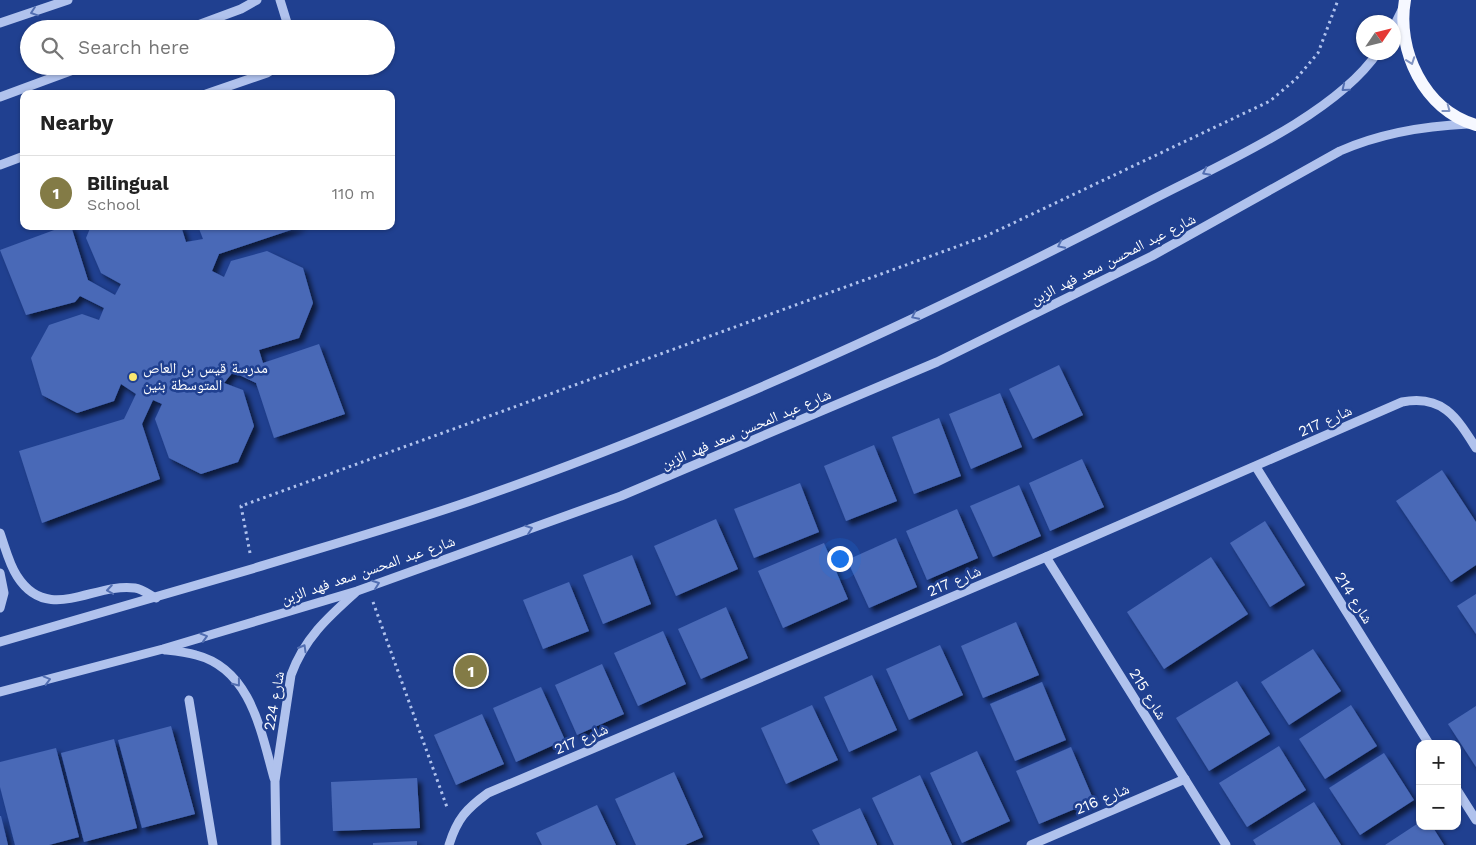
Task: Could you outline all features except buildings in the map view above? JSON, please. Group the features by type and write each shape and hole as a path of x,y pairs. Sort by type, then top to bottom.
{"main road":[{"path":"1404,4 1403,24 1407,50 1423,85 1441,105 1474,124"}],"street":[{"path":"0,23 68,0"},
{"path":"211,20 241,9 257,0"},
{"path":"280,0 287,20"},
{"path":"0,642 391,528 496,492 689,416 818,361 1105,224 1266,141 1332,98 1363,72 1372,60"},
{"path":"0,97 60,75"},
{"path":"218,90 261,75"},
{"name":"شارع عبد المحسن سعد فهد الزبن","path":"0,692 163,650 357,591 621,496 937,362 1152,256 1310,166 1366,139 1433,126 1474,124"},
{"path":"0,165 20,158"},
{"name":"شارع 217","path":"449,845 455,827 468,807 488,793 1046,557 1402,402 1424,400 1444,408 1460,422 1476,448"},
{"name":"شارع 214","path":"1256,467 1427,740"},
{"path":"0,533 16,575 32,592 42,597 63,600 110,590 136,588 156,598"},
{"name":"شارع 215","path":"1046,557 1226,845"},
{"path":"0,573 4,593 0,608"},
{"name":"شارع 224","path":"273,844 275,780 288,689 296,661 308,640 322,622 357,591"},
{"name":"شارع 224","path":"163,650 196,655 207,659 228,673 238,683 258,722 275,780"},
{"path":"189,700 213,845"},
{"name":"شارع 216","path":"1031,845 1185,778"},
{"path":"1461,796 1476,820"}],"path":[{"path":"253,568 241,506 986,236 1270,101 1296,79 1318,53 1338,0"},
{"path":"368,587 455,827"}],"place":[{"name":"مدرسة قيس بن العاص المتوسطة بنين","path":"133,377"},
{"name":"Bilingual","path":"471,671"}]}
